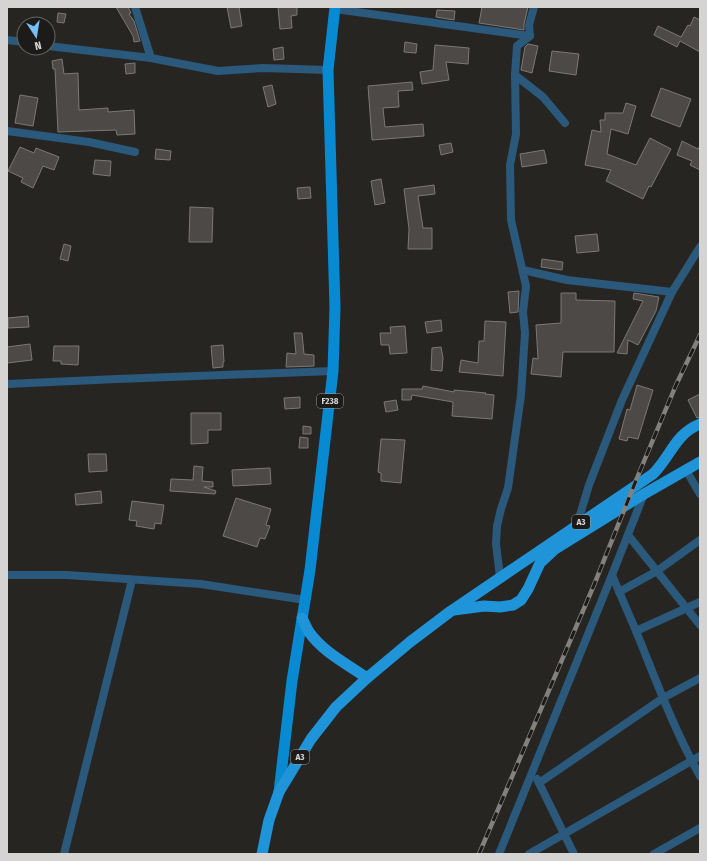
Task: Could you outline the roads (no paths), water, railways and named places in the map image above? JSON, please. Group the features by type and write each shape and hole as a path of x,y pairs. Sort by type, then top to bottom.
{"highway":[{"name":"A3","path":"262,854 269,820 279,792 311,739 336,707 367,678 410,642 451,611 653,474 662,465 676,442 685,433 700,424"},
{"name":"A3","path":"451,611 484,606 500,607 513,605 521,600 528,589 540,563 555,549 644,494 700,462"},
{"path":"302,618 309,631 317,641 367,678"}],"main road":[{"name":"F238","path":"279,792 292,681 310,570 333,371 335,307 328,70 335,8"}],"street":[{"path":"135,7 151,58"},
{"path":"530,36 529,25 534,7"},
{"path":"335,8 530,36"},
{"path":"500,577 496,544 497,526 508,488 521,395 525,333 523,312 526,286 511,220 510,165 516,134 515,75 517,46 530,36"},
{"path":"56,47 151,58 218,71 263,68 328,70"},
{"path":"515,75 543,98 565,123"},
{"path":"7,131 89,142 136,152"},
{"path":"577,525 589,486 622,400 672,292 700,247"},
{"path":"523,270 567,280 672,292"},
{"path":"7,384 333,371"},
{"path":"686,470 700,494"},
{"path":"499,854 644,494"},
{"path":"628,535 700,625"},
{"path":"619,592 657,571 700,540"},
{"path":"7,575 67,575 201,584 305,600"},
{"path":"612,575 636,630 662,698 691,761 700,776"},
{"path":"64,854 132,580"},
{"path":"636,630 700,602"},
{"path":"538,783 662,698 700,678"},
{"path":"529,854 700,756"},
{"path":"532,771 574,854"},
{"path":"654,854 700,828"}],"railway":[{"path":"479,854 594,585 676,385 700,335"}]}
